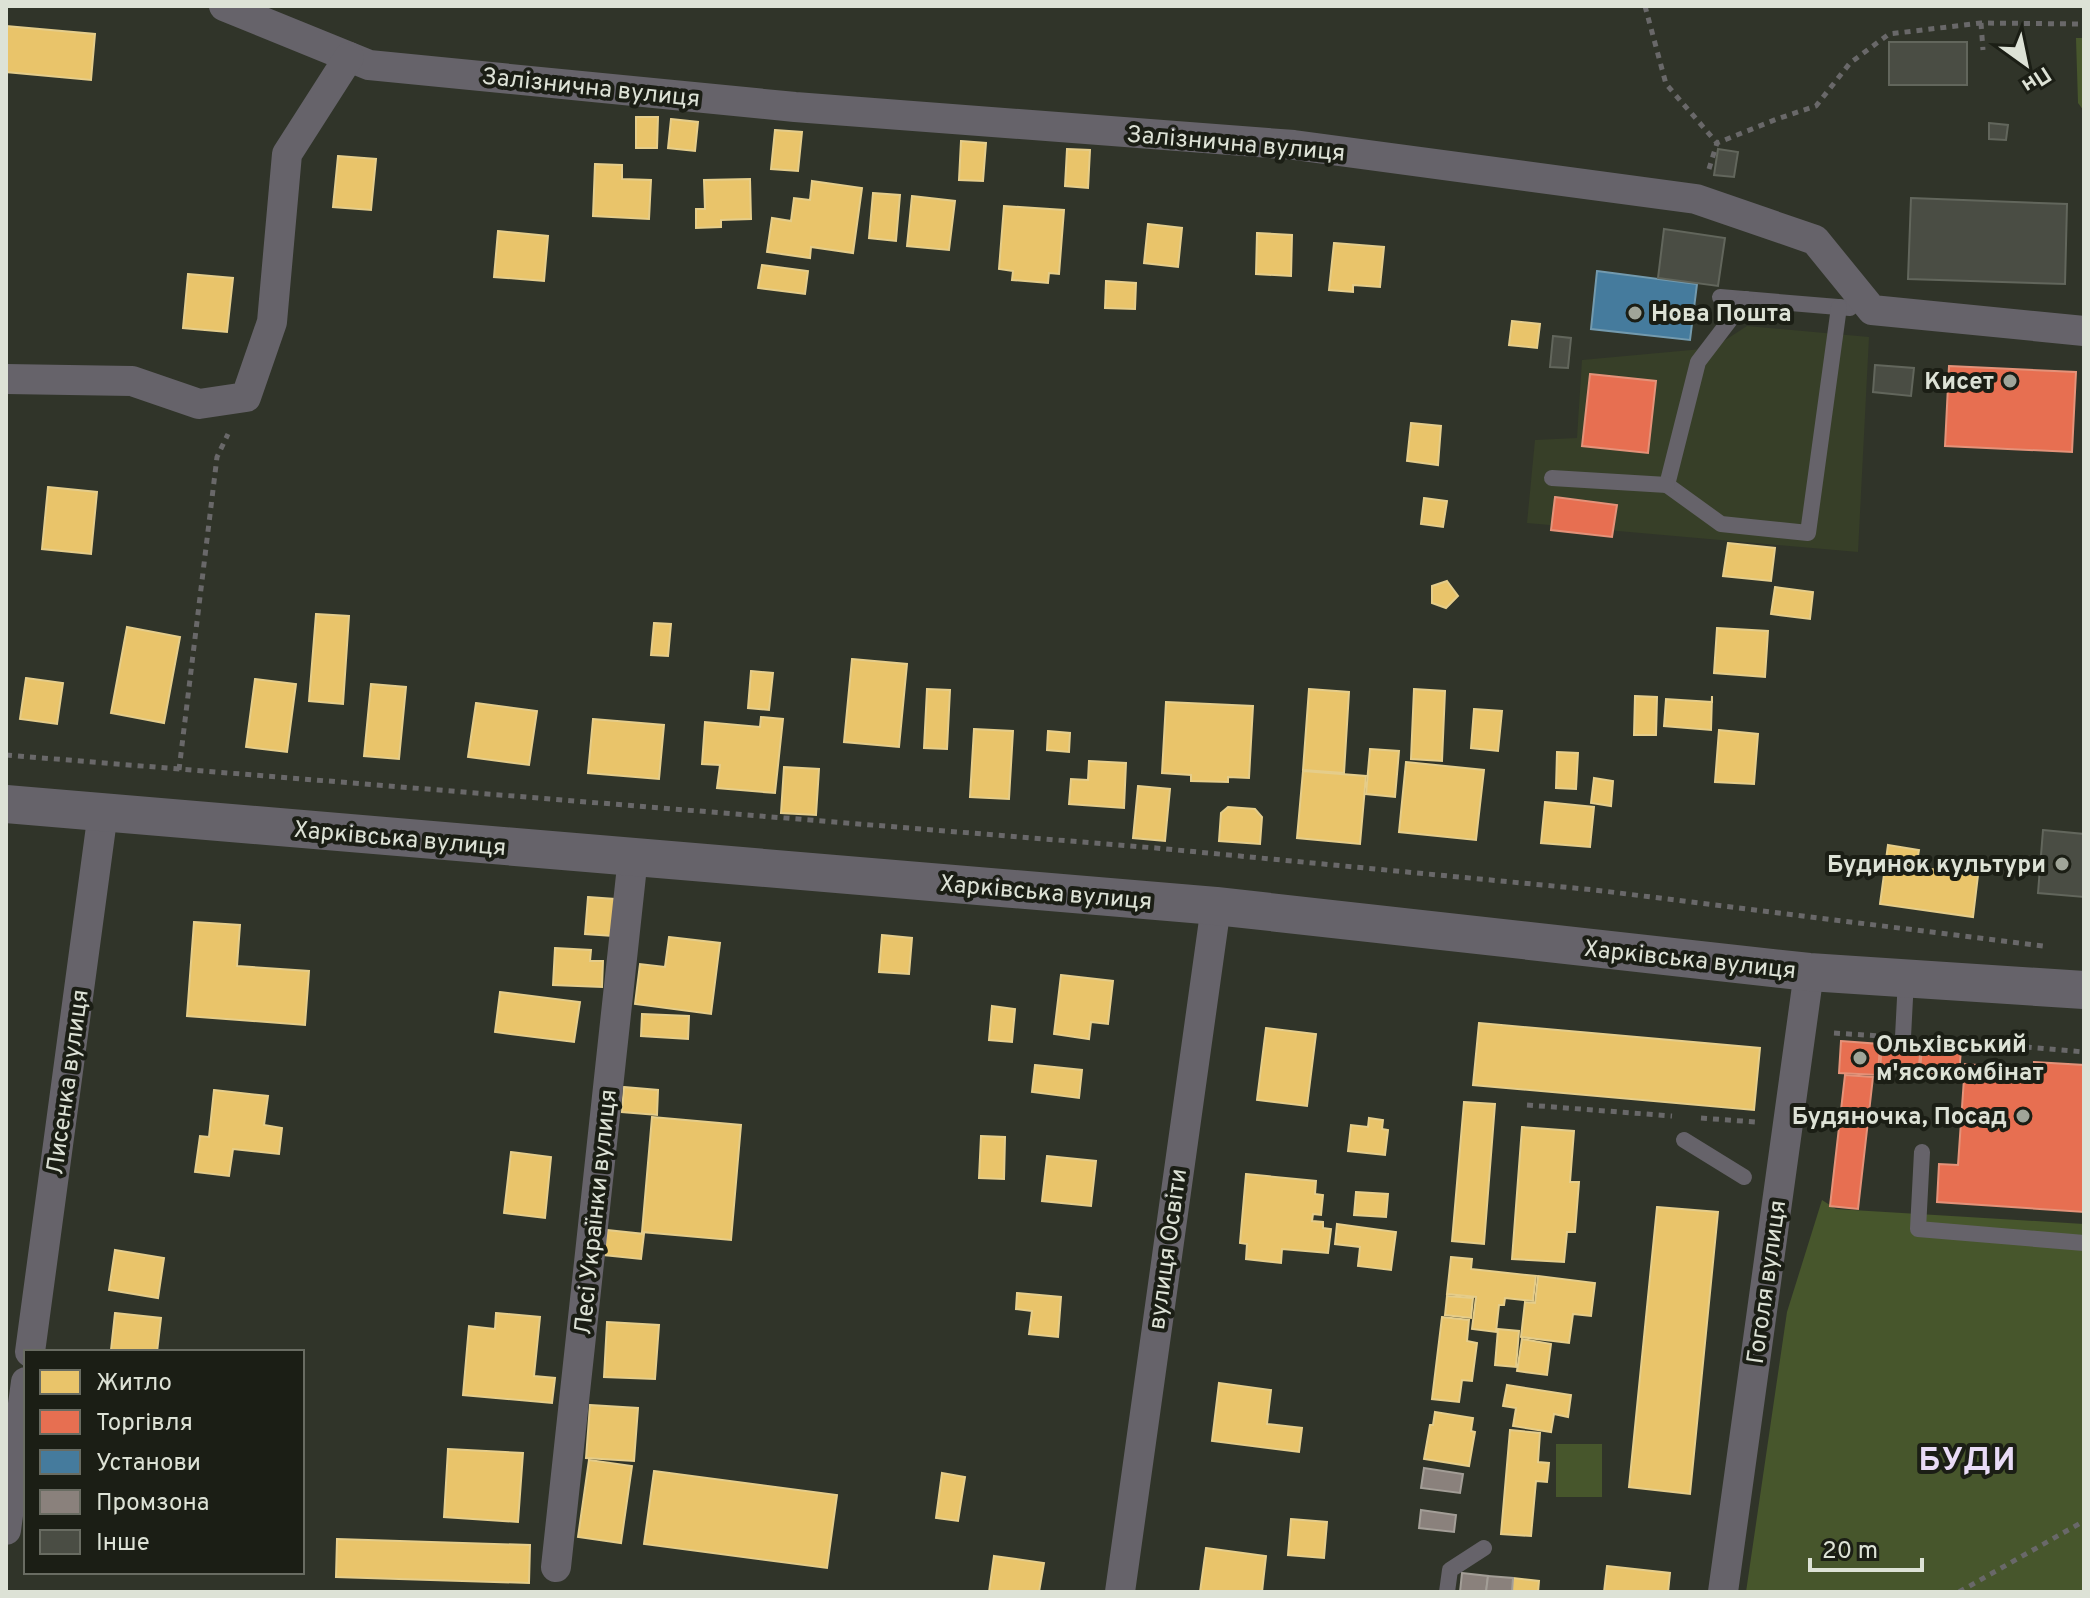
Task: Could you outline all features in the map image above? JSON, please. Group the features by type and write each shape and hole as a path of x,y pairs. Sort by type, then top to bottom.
{"street":[{"name":"Залізнична вулиця","path":"224,6 369,65 795,107 1294,145 1696,199 1815,240 1872,310"},
{"path":"6,379 132,381 199,404 246,397 272,322 287,154 349,57"},
{"path":"1872,310 2084,331"},
{"name":"Харківська вулиця","path":"6,804 1216,906 1809,972 2084,990"},
{"name":"Лисенка вулиця","path":"30,1350 103,812"},
{"name":"Лесі Українки вулиця","path":"556,1567 633,857"},
{"name":"вулиця Освіти","path":"1120,1592 1216,906"},
{"name":"Гоголя вулиця","path":"1723,1592 1809,972"},
{"path":"6,1530 24,1397"}],"lane":[{"path":"1720,297 1872,310"},
{"path":"1667,485 1698,362 1746,299"},
{"path":"1552,478 1667,485 1721,524 1808,533 1839,307"},
{"path":"1903,1037 1906,979"},
{"path":"1684,1140 1744,1177"},
{"path":"1922,1152 1918,1229 2084,1243"},
{"path":"1447,1592 1450,1570 1484,1548"}],"path":[{"path":"1645,6 1666,84 1717,143"},
{"path":"1981,23 1983,50"},
{"path":"1696,199 1717,143 1816,106 1850,63 1889,34 1981,23 2084,24"},
{"path":"179,770 217,457 246,397"},
{"path":"6,755 1219,854 1595,890 2053,947"},
{"path":"1801,1030 2084,1052"},
{"path":"1527,1105 1678,1116"},
{"path":"1693,1117 1788,1126"},
{"path":"1959,1592 2084,1521"}],"shaded area":[{"path":"1747,326 1869,337 1858,552 1527,523 1535,440 1577,438 1582,360 1713,348"}],"green space":[{"path":"2076,38 2084,38 2084,111 2078,103"},
{"path":"1822,1200 1836,1209 2084,1224 2084,1592 1746,1592 1787,1312"},
{"path":"1556,1444 1602,1444 1602,1497 1556,1497"}],"building: Житло":[{"path":"6,26 95,34 91,80 6,72"},
{"path":"636,117 658,117 657,148 636,148"},
{"path":"671,119 698,122 695,151 668,148"},
{"path":"775,130 802,132 798,171 771,169"},
{"path":"961,141 986,143 983,181 959,180"},
{"path":"1067,149 1090,150 1088,188 1065,186"},
{"path":"338,156 376,159 371,210 333,207"},
{"path":"595,164 622,165 622,179 651,180 649,219 593,216"},
{"path":"750,179 751,219 721,220 721,227 696,228 696,209 705,209 704,180"},
{"path":"812,181 862,188 853,253 811,247 810,258 767,252 772,218 791,221 794,198 810,200"},
{"path":"873,193 900,195 896,241 869,238"},
{"path":"912,196 955,201 949,250 907,246"},
{"path":"1004,206 1064,210 1059,274 1049,273 1048,283 1012,280 1013,271 999,269"},
{"path":"1148,224 1182,228 1178,267 1144,263"},
{"path":"498,231 548,236 544,281 494,277"},
{"path":"1257,233 1292,235 1291,276 1256,274"},
{"path":"1334,243 1384,247 1380,287 1353,285 1353,292 1329,290"},
{"path":"762,265 808,271 805,294 758,288"},
{"path":"188,274 233,278 227,332 183,328"},
{"path":"1106,281 1136,283 1135,309 1105,308"},
{"path":"1512,321 1540,324 1537,348 1509,345"},
{"path":"1411,423 1441,426 1438,465 1407,461"},
{"path":"48,487 97,492 91,554 42,549"},
{"path":"1424,498 1447,501 1443,527 1421,524"},
{"path":"1728,543 1775,548 1771,581 1723,576"},
{"path":"1447,581 1458,596 1446,608 1432,603 1432,586"},
{"path":"1775,587 1813,592 1810,619 1771,614"},
{"path":"316,614 349,616 343,704 309,701"},
{"path":"654,623 671,624 668,656 651,655"},
{"path":"127,627 180,637 164,723 111,713"},
{"path":"1717,628 1768,631 1765,677 1714,673"},
{"path":"852,659 907,664 899,747 844,742"},
{"path":"751,671 773,673 769,710 748,708"},
{"path":"26,678 63,683 57,724 20,719"},
{"path":"255,679 296,684 287,752 246,747"},
{"path":"371,684 406,687 399,759 364,756"},
{"path":"927,689 950,690 947,749 924,748"},
{"path":"1309,689 1349,692 1344,773 1303,770"},
{"path":"1414,689 1445,691 1442,761 1411,759"},
{"path":"1635,696 1657,697 1656,735 1634,735"},
{"path":"1666,699 1712,702 1711,730 1664,726"},
{"path":"1166,702 1253,706 1249,778 1228,777 1228,782 1191,781 1191,775 1162,773"},
{"path":"476,703 537,711 529,765 468,757"},
{"path":"1474,709 1502,711 1498,751 1471,748"},
{"path":"761,717 783,719 775,793 717,788 720,765 702,764 705,722 760,727"},
{"path":"593,719 664,725 659,779 588,773"},
{"path":"974,729 1013,731 1009,799 970,797"},
{"path":"1719,730 1758,734 1754,784 1715,782"},
{"path":"1048,731 1070,733 1069,752 1047,750"},
{"path":"1370,749 1399,751 1395,797 1366,794"},
{"path":"1557,752 1578,753 1576,789 1556,788"},
{"path":"1089,761 1126,763 1124,808 1069,804 1071,779 1088,780"},
{"path":"1406,762 1484,770 1476,840 1399,832"},
{"path":"784,767 819,769 816,815 781,813"},
{"path":"1303,771 1366,776 1360,844 1297,838"},
{"path":"1594,778 1613,781 1611,806 1591,803"},
{"path":"1138,786 1170,789 1165,841 1133,838"},
{"path":"1545,802 1594,807 1590,847 1541,843"},
{"path":"1228,807 1255,809 1262,817 1260,844 1219,841 1221,813"},
{"path":"1888,845 1919,850 1916,867 1978,875 1973,917 1880,904"},
{"path":"588,897 615,899 613,936 585,934"},
{"path":"194,922 240,925 237,966 309,971 305,1025 187,1016"},
{"path":"882,935 912,938 909,974 879,972"},
{"path":"669,937 720,943 711,1014 635,1004 640,964 665,967"},
{"path":"555,948 591,950 590,961 603,961 602,987 553,985"},
{"path":"1061,975 1113,981 1108,1024 1091,1022 1089,1039 1054,1034"},
{"path":"500,992 580,1002 574,1042 495,1032"},
{"path":"992,1006 1015,1009 1012,1042 989,1040"},
{"path":"642,1014 689,1016 688,1039 641,1036"},
{"path":"1479,1023 1760,1048 1754,1110 1473,1085"},
{"path":"1266,1028 1316,1034 1307,1106 1257,1100"},
{"path":"1035,1065 1082,1070 1079,1098 1032,1092"},
{"path":"624,1087 658,1090 657,1115 622,1112"},
{"path":"214,1090 268,1096 264,1125 282,1128 279,1154 233,1149 229,1176 195,1172 200,1136 209,1137"},
{"path":"1464,1102 1495,1104 1484,1244 1452,1241"},
{"path":"652,1117 741,1125 731,1240 642,1232"},
{"path":"1369,1118 1383,1120 1382,1129 1388,1130 1385,1155 1348,1151 1351,1125 1368,1127"},
{"path":"1522,1127 1574,1131 1570,1182 1579,1182 1575,1232 1567,1232 1564,1262 1512,1259"},
{"path":"981,1136 1005,1137 1004,1179 979,1178"},
{"path":"511,1152 551,1157 545,1218 504,1213"},
{"path":"1047,1156 1096,1161 1091,1206 1042,1201"},
{"path":"1246,1174 1316,1181 1315,1194 1323,1195 1321,1215 1313,1214 1312,1221 1323,1222 1323,1228 1331,1229 1328,1253 1282,1249 1281,1263 1246,1259 1247,1244 1240,1243"},
{"path":"1356,1192 1388,1194 1386,1217 1354,1215"},
{"path":"1657,1207 1718,1212 1690,1494 1629,1487"},
{"path":"1337,1224 1396,1232 1391,1270 1358,1266 1360,1247 1335,1244"},
{"path":"607,1230 644,1234 641,1259 604,1255"},
{"path":"115,1250 164,1258 158,1298 109,1290"},
{"path":"1451,1257 1472,1259 1471,1269 1536,1276 1533,1301 1505,1298 1504,1305 1499,1305 1496,1332 1472,1329 1476,1297 1447,1294"},
{"path":"1538,1276 1595,1283 1591,1316 1573,1314 1569,1343 1521,1337 1525,1302 1535,1303"},
{"path":"1017,1293 1061,1297 1058,1337 1029,1334 1032,1311 1016,1309"},
{"path":"1447,1296 1473,1298 1471,1318 1445,1315"},
{"path":"115,1313 161,1318 157,1350 111,1350"},
{"path":"496,1313 540,1317 534,1376 555,1378 552,1403 463,1395 469,1326 495,1329"},
{"path":"1442,1317 1469,1320 1467,1341 1477,1343 1472,1381 1462,1380 1459,1402 1432,1399"},
{"path":"607,1322 659,1325 655,1379 604,1377"},
{"path":"1498,1329 1519,1331 1516,1367 1495,1365"},
{"path":"1522,1339 1551,1344 1547,1375 1517,1371"},
{"path":"1219,1383 1271,1390 1267,1424 1302,1428 1299,1452 1212,1441"},
{"path":"1507,1385 1571,1395 1568,1417 1554,1414 1551,1432 1513,1426 1516,1408 1503,1406"},
{"path":"590,1405 638,1408 634,1461 586,1458"},
{"path":"1435,1412 1473,1418 1471,1431 1475,1432 1469,1466 1424,1459"},
{"path":"1510,1430 1540,1433 1538,1462 1549,1463 1547,1482 1536,1481 1531,1536 1501,1534"},
{"path":"448,1449 523,1453 518,1522 444,1517"},
{"path":"589,1460 632,1466 621,1543 578,1537"},
{"path":"654,1471 837,1495 827,1568 644,1544"},
{"path":"942,1473 965,1477 958,1521 936,1518"},
{"path":"1291,1519 1327,1522 1324,1558 1288,1555"},
{"path":"337,1539 530,1545 529,1583 336,1577"},
{"path":"1206,1548 1266,1556 1262,1592 1200,1592"},
{"path":"994,1556 1044,1563 1039,1592 989,1592"},
{"path":"1607,1566 1670,1573 1668,1592 1604,1592"},
{"path":"1513,1578 1539,1581 1538,1592 1512,1592"}],"building: Торгівля":[{"path":"1949,366 2076,372 2072,452 1945,446"},
{"path":"1590,374 1656,381 1648,453 1582,446"},
{"path":"1555,497 1617,505 1612,537 1551,530"},
{"name":"Ольхівський м'ясокомбінат","path":"1841,1041 1880,1044 1878,1075 1839,1073"},
{"path":"1882,1043 1921,1047 1918,1073 1880,1070"},
{"path":"1922,1046 1961,1049 1959,1076 1920,1072"},
{"name":"Будяночка, Посад","path":"2034,1062 2084,1065 2084,1212 1937,1202 1939,1164 1958,1165 1965,1064 2034,1069"},
{"path":"1845,1075 1873,1077 1858,1209 1830,1206"}],"building: Установи":[{"path":"1597,271 1697,284 1690,340 1591,329"}],"building: Промзона":[{"path":"1424,1468 1463,1474 1460,1493 1421,1488"},
{"path":"1421,1510 1456,1515 1454,1532 1419,1528"},
{"path":"1462,1573 1488,1576 1486,1592 1460,1592"},
{"path":"1488,1576 1513,1578 1512,1592 1486,1592"}],"building: Інше":[{"path":"1889,42 1967,42 1967,85 1889,85"},
{"path":"1989,123 2008,125 2006,140 1989,139"},
{"path":"1718,149 1738,152 1734,177 1714,175"},
{"path":"1911,198 2067,204 2065,284 1908,279"},
{"path":"1664,229 1725,238 1718,286 1658,278"},
{"path":"1553,336 1571,338 1568,368 1550,367"},
{"path":"1875,365 1914,368 1911,396 1873,392"},
{"name":"Будинок культури","path":"2043,830 2084,834 2084,897 2038,893"}],"place":[{"name":"Нова Пошта","path":"1635,313"},
{"name":"Кисет","path":"2010,381"},
{"name":"Будинок культури","path":"2062,864"},
{"name":"Ольхівський м'ясокомбінат","path":"1860,1058"},
{"name":"Будяночка, Посад","path":"2023,1116"}],"district":[{"name":"БУДИ","path":"1968,1459"}]}
